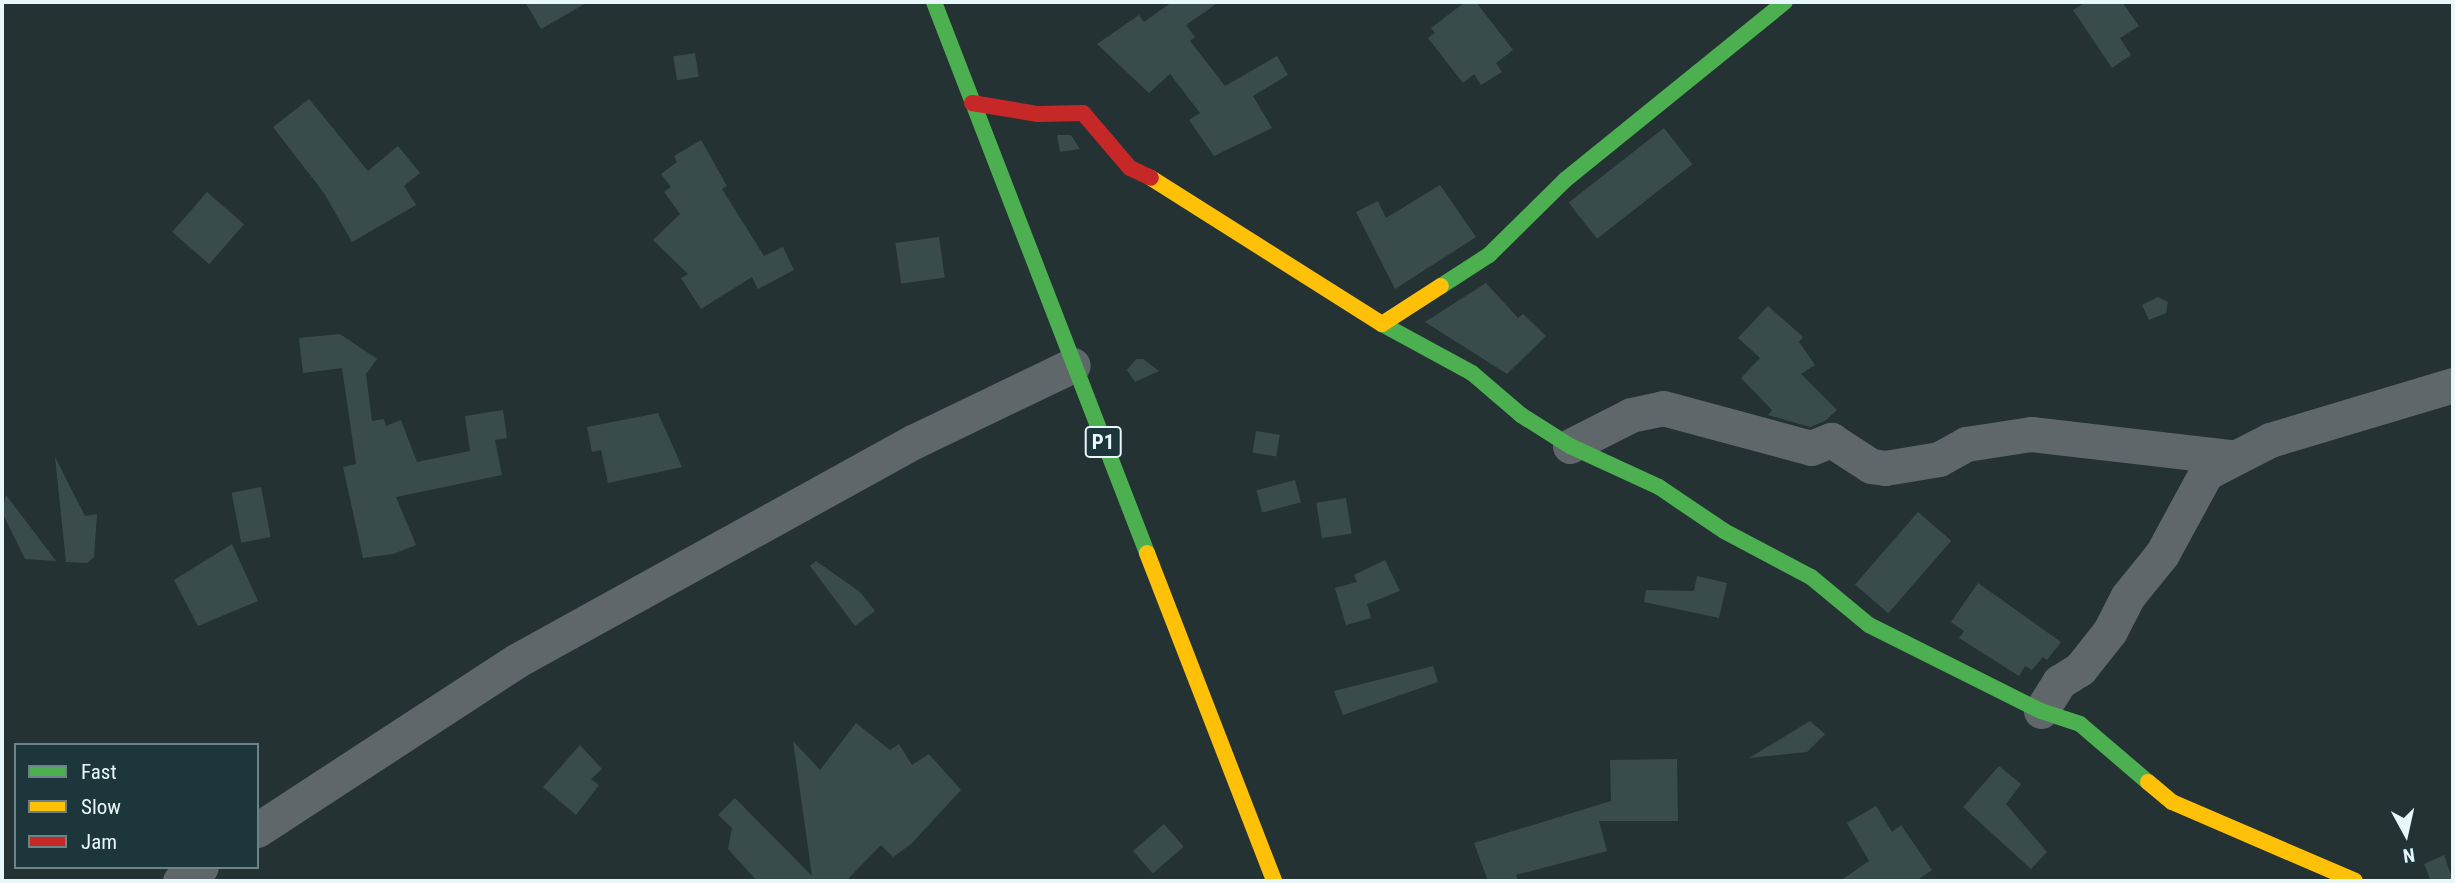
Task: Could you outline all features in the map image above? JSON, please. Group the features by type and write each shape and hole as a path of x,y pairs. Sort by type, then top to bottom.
{"street":[{"name":"P1","path":"934,2 1274,881"},
{"path":"1382,324 1489,255 1565,180 1786,2"},
{"path":"972,103 1038,114 1083,113 1098,137 1130,167 1164,184 1300,277 1472,373 1521,415 1570,446 1658,487 1724,531 1811,577 1869,625 2040,710 2080,724 2172,803 2289,848 2355,881"},
{"path":"259,829 516,661 915,441 1073,365"},
{"path":"2040,710 2059,682 2080,669 2110,631 2128,596 2162,554 2206,473 2231,457 2318,424 2453,385"},
{"path":"1570,446 1631,415 1663,408 1811,448 1831,440 1871,466 1885,468 1939,459 1966,444 2031,433 2231,457"},
{"path":"180,881 198,869"}],"building":[{"path":"525,2 588,2 541,29"},
{"path":"1172,2 1219,2 1186,25 1195,37 1190,41 1225,86 1277,56 1288,75 1253,96 1272,128 1214,156 1189,120 1200,113 1170,74 1149,93 1097,44 1139,15 1144,22"},
{"path":"1465,2 1476,2 1513,50 1496,63 1502,72 1481,85 1474,74 1463,83 1428,38 1435,33 1431,28"},
{"path":"2086,2 2122,2 2139,26 2120,38 2131,55 2112,68 2073,10"},
{"path":"695,53 699,77 677,80 673,56"},
{"path":"309,99 368,171 398,146 420,173 404,186 416,205 352,242 324,193 273,127"},
{"path":"1664,128 1692,164 1597,239 1569,202"},
{"path":"1057,135 1071,135 1080,149 1060,152"},
{"path":"701,140 727,186 722,189 764,256 783,247 794,270 758,289 752,277 701,309 681,278 688,274 653,240 680,214 664,192 671,187 661,174 677,162 674,156"},
{"path":"1440,185 1476,237 1395,289 1356,212 1378,201 1386,218"},
{"path":"207,192 244,224 209,264 172,232"},
{"path":"939,237 945,278 901,284 895,243"},
{"path":"1486,283 1518,318 1523,314 1546,336 1507,374 1425,322"},
{"path":"2158,297 2168,302 2166,313 2149,320 2142,305"},
{"path":"1768,306 1803,337 1799,342 1815,365 1801,374 1837,410 1825,421 1810,427 1768,415 1772,410 1741,378 1760,358 1738,338"},
{"path":"340,334 377,359 366,374 372,421 384,419 386,426 401,420 417,462 470,451 465,416 503,410 507,438 495,440 502,475 396,497 416,545 393,554 363,558 343,467 356,464 342,368 303,373 299,338"},
{"path":"1136,359 1143,359 1159,371 1135,382 1127,370"},
{"path":"658,413 682,467 608,483 601,450 592,452 587,427"},
{"path":"1256,431 1280,435 1276,456 1253,453"},
{"path":"55,457 85,516 97,514 94,557 87,563 66,562"},
{"path":"1295,480 1301,502 1262,513 1256,490"},
{"path":"261,487 271,537 241,543 232,493"},
{"path":"6,495 56,561 25,559 2,512"},
{"path":"1346,498 1352,534 1322,538 1316,503"},
{"path":"1918,512 1951,541 1888,613 1855,584"},
{"path":"232,544 258,601 198,626 174,580"},
{"path":"1385,560 1400,591 1367,604 1371,618 1346,625 1335,588 1357,582 1354,575"},
{"path":"816,561 860,592 875,611 855,626 810,566"},
{"path":"1697,576 1727,583 1719,618 1644,602 1646,590 1694,591"},
{"path":"1978,583 2061,642 2047,660 2043,657 2032,670 2025,666 2019,676 1959,638 1964,631 1951,622"},
{"path":"1433,666 1438,682 1343,715 1334,691"},
{"path":"1810,721 1825,734 1807,752 1749,758"},
{"path":"856,723 890,750 899,744 912,765 929,754 961,790 911,844 893,857 881,845 846,881 757,881 728,849 732,828 718,815 735,798 812,876 793,741 820,770"},
{"path":"580,745 602,769 591,779 599,785 576,815 543,787"},
{"path":"1677,759 1678,821 1599,821 1607,851 1516,875 1519,881 1488,881 1474,843 1611,801 1610,760"},
{"path":"1999,766 2021,784 2006,804 2047,852 2031,869 1963,807"},
{"path":"1876,806 1892,832 1901,825 1932,870 1916,881 1840,881 1869,861 1847,823"},
{"path":"1164,824 1184,847 1153,874 1133,851"},
{"path":"2444,855 2453,881 2431,881 2424,864"}],"traffic: fast":[{"path":"934,2 1147,553"},
{"path":"1441,286 1489,255 1565,180 1785,2"},
{"path":"1382,324 1472,373 1521,415 1570,446 1659,487 1724,531 1811,577 1869,625 2041,711 2080,724 2148,782"}],"traffic: slow":[{"path":"1151,178 1382,324 1441,286"},
{"path":"1147,553 1274,881"},
{"path":"2148,782 2172,802 2355,881"}],"traffic: jam":[{"path":"972,103 1038,114 1083,113 1130,168 1151,178"}]}
